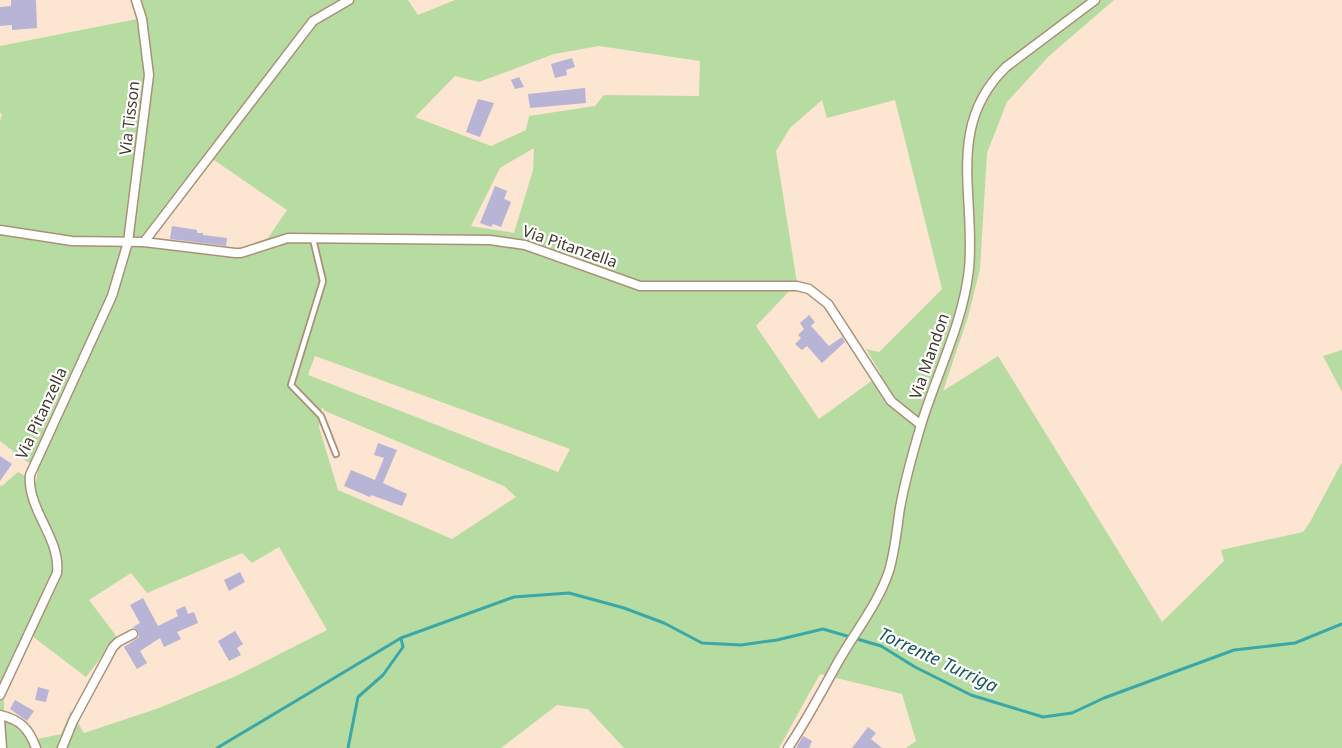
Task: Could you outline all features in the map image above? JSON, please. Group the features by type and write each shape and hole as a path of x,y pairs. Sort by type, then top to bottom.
{"street":[{"name":"Via Tisson","path":"128,242 149,75 142,19 136,0"},
{"path":"144,242 313,21 350,0"},
{"name":"Via Mandon","path":"788,748 863,622 889,570 904,484 921,425 960,314 966,288 969,265 967,153 976,106 994,78 1006,67 1095,0"},
{"name":"Via Pitanzella","path":"0,230 72,241 144,242 241,253 288,238 473,239 508,242 549,252 640,286 797,286 819,295 835,311 891,401 921,425"},
{"name":"Via Pitanzella","path":"0,695 57,573 56,555 33,499 29,483 30,475 112,296 128,242"},
{"path":"62,748 78,711 113,647 133,634"},
{"path":"0,716 23,724 36,748"},
{"path":"0,720 2,748"}],"lane":[{"path":"313,239 323,281 291,385 321,416 336,454"}],"green space":[{"path":"132,0 408,0 418,15 455,0 1114,0 1049,56 1007,102 987,153 980,269 968,317 943,391 998,356 1162,622 1224,561 1221,550 1303,532 1342,462 1342,748 906,748 916,741 902,694 820,674 779,748 624,748 588,709 557,705 501,748 0,748 0,485 2,486 18,472 36,482 38,470 0,441 0,122 2,114 0,113 0,46 137,19","holes":["599,46 700,61 699,96 604,95 595,106 529,116 526,130 491,146 415,117 455,76 479,82 554,54","822,100 827,118 895,100 942,289 879,352 866,349 881,374 819,419 756,326 797,283 776,151 790,128","534,148 533,170 514,233 471,226 500,168","205,154 287,210 268,238 240,250 142,236","315,356 570,449 558,472 308,375","322,407 325,411 504,486 516,497 452,539 338,490 319,427","279,547 327,630 236,676 159,708 84,733 71,711 61,734 33,740 4,720 4,695 32,636 86,677 117,637 89,600 131,573 147,593 242,553 252,563"]},
{"path":"1342,350 1342,392 1323,356"}],"building":[{"path":"11,0 36,0 37,28 12,30 12,25 0,26 0,7 11,6"},
{"path":"572,58 575,67 566,70 567,75 555,78 551,64"},
{"path":"519,77 524,87 515,89 511,80"},
{"path":"585,88 586,103 530,108 528,94"},
{"path":"478,99 494,103 480,137 466,132"},
{"path":"495,186 507,191 504,199 511,202 501,227 493,224 491,227 480,223"},
{"path":"172,226 197,230 197,233 203,233 203,235 227,238 226,246 170,239"},
{"path":"809,315 815,322 811,326 829,346 842,337 845,342 822,363 807,346 802,350 795,344 801,338 798,335 804,329 800,323"},
{"path":"378,443 397,450 383,483 407,494 402,506 371,495 370,497 344,486 351,470 375,480 384,458 374,455"},
{"path":"0,456 12,464 0,481"},
{"path":"240,572 245,582 229,591 224,580"},
{"path":"143,598 158,626 178,616 176,610 185,606 188,614 194,612 198,623 177,632 181,639 164,647 160,638 140,651 147,663 137,669 124,647 139,637 138,631 133,627 140,623 130,605"},
{"path":"235,631 243,644 237,648 241,655 229,661 218,641"},
{"path":"38,687 49,690 46,702 35,700"},
{"path":"15,700 34,711 27,721 10,709"},
{"path":"868,727 876,733 871,739 882,748 852,748"},
{"path":"803,736 812,741 809,748 796,748"}],"waterway":[{"name":"Torrente Turriga","path":"348,748 358,697 383,675 403,647 401,638 514,597 569,593 624,608 664,623 702,643 741,645 777,640 823,629 881,646 915,667 971,695 1043,717 1072,713 1104,698 1234,650 1295,643 1342,624"},
{"path":"217,748 401,638"}]}
